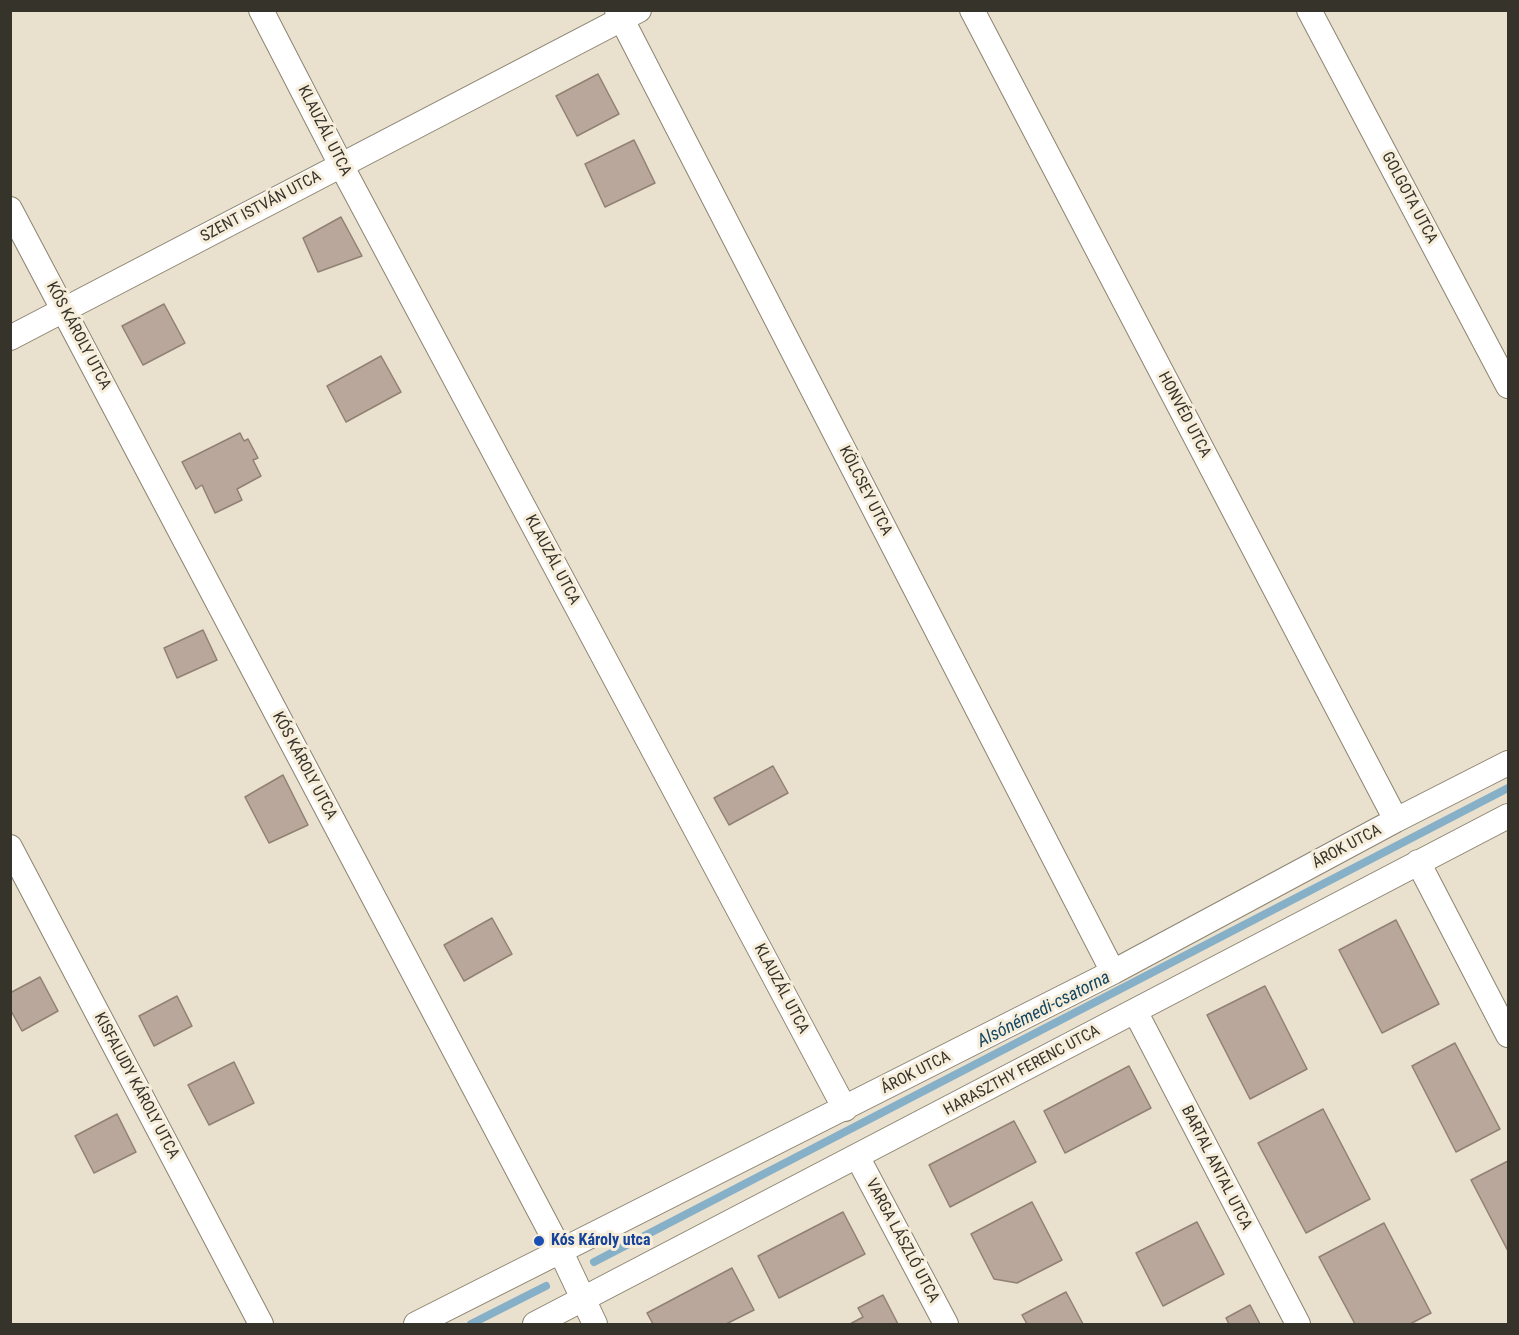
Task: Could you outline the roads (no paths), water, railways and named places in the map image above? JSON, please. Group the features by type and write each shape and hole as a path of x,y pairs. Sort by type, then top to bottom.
{"street":[{"name":"KLAUZÁL UTCA","path":"261,10 341,165 844,1109"},
{"name":"HONVÉD UTCA","path":"972,10 1396,820"},
{"name":"GOLGOTA UTCA","path":"1309,10 1509,386"},
{"name":"SZENT ISTVÁN UTCA","path":"10,338 626,14"},
{"name":"KÖLCSEY UTCA","path":"626,14 1113,972"},
{"name":"KÓS KÁROLY UTCA","path":"10,209 560,1250 595,1324"},
{"name":"ÁROK UTCA","path":"416,1324 1113,972 1396,820 1509,764"},
{"name":"HARASZTHY FERENC UTCA","path":"535,1324 858,1158 1509,816"},
{"name":"KISFALUDY KÁROLY UTCA","path":"10,847 261,1324"},
{"path":"1418,862 1509,1035"},
{"name":"BARTAL ANTAL UTCA","path":"1135,1011 1298,1324"},
{"name":"VARGA LÁSZLÓ UTCA","path":"858,1158 946,1324"}],"waterway":[{"name":"Alsónémedi-csatorna","path":"594,1262 1508,788"},
{"path":"471,1324 546,1286"}],"place":[{"name":"Kós Károly utca","path":"539,1241"}]}
